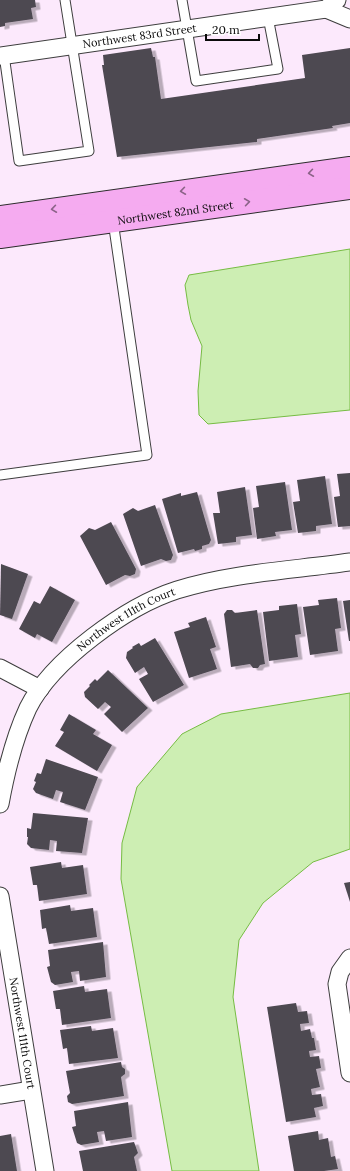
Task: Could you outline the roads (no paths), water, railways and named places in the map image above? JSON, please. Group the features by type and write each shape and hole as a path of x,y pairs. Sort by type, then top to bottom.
{"street":[{"name":"Northwest 83rd Street","path":"2,56 268,17 331,4 350,19"},
{"name":"Northwest 82nd Street","path":"0,238 111,212 350,168"},
{"name":"Northwest 82nd Street","path":"0,217 111,212 350,188"},
{"name":"Northwest 111th Court","path":"0,804 6,771 18,734 29,707 40,689 59,668 110,625 142,604 177,590 220,580 350,562"},
{"path":"0,668 40,689"},
{"name":"Northwest 111th Court","path":"0,896 45,1171"},
{"path":"350,958 340,972 337,984 350,1073"},
{"path":"0,1095 31,1090"}],"lane":[{"path":"2,56 19,161 89,151 65,0"},
{"path":"182,0 196,81 278,69 268,17"},
{"path":"0,475 147,455 111,212"}]}
